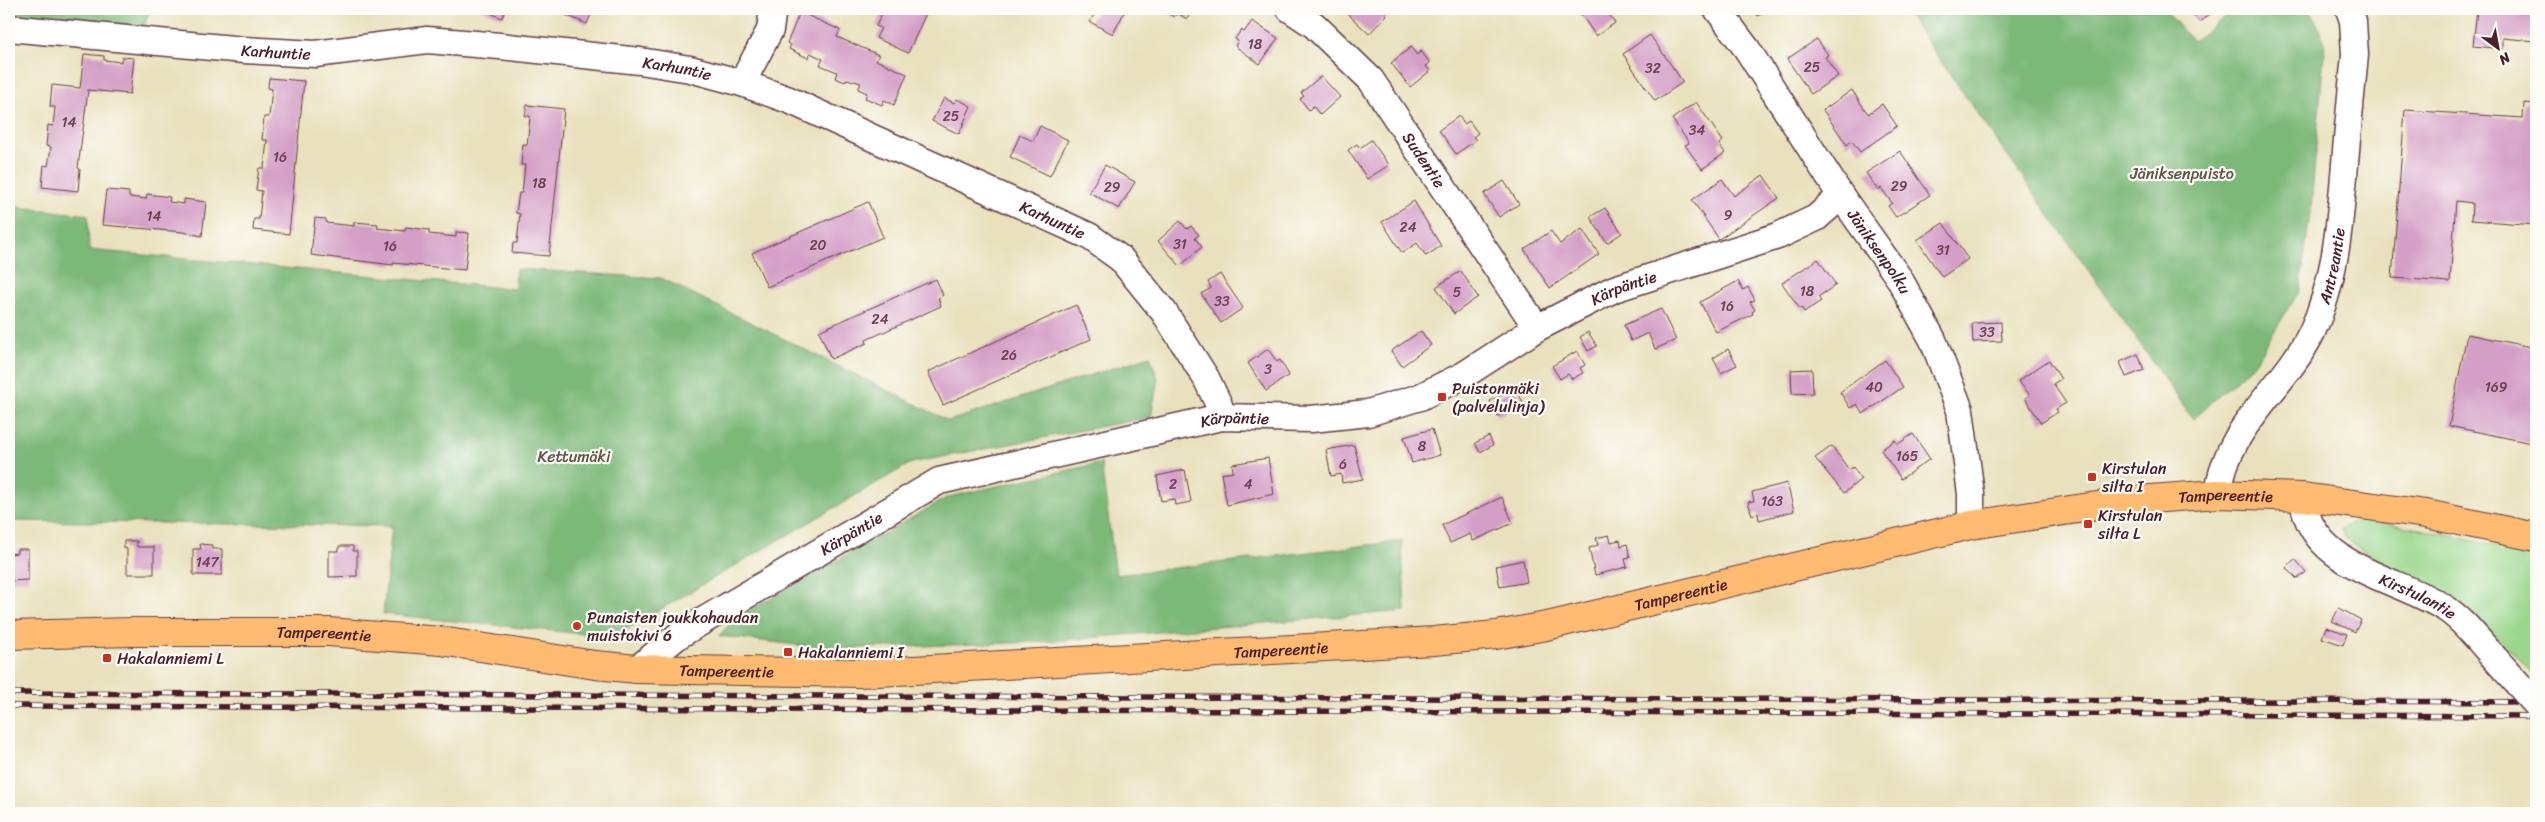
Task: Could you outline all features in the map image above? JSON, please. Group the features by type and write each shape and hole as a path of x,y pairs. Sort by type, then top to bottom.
{"main road":[{"name":"Tampereentie","path":"9,635 134,632 329,632 441,641 595,666 637,669 860,673 1434,642 1496,635 1547,626 1971,525 2137,500 2218,494 2303,497 2426,514 2536,537"}],"street":[{"path":"742,83 770,30 774,9"},
{"name":"Sudentie","path":"1290,9 1314,25 1370,80 1537,328"},
{"name":"Jäniksenpolku","path":"1717,9 1747,49 1841,196 1899,278 1933,340 1960,410 1971,494 1971,525"},
{"name":"Antreantie","path":"2218,494 2224,464 2234,442 2288,371 2311,332 2334,266 2355,55 2350,9"},
{"name":"Karhuntie","path":"9,28 235,49 315,54 427,40 640,60 690,69 742,83 789,100 1089,236 1121,259 1164,312 1206,378 1219,405 1221,417"},
{"name":"Kärpäntie","path":"637,669 679,635 939,481 1221,417 1311,419 1368,413 1420,397 1464,375 1537,328 1614,289 1778,236 1816,218 1841,196"},
{"name":"Kirstulantie","path":"2303,497 2308,521 2327,547 2356,566 2414,591 2448,610 2536,704"}],"green space":[{"path":"9,9 150,9 144,27 9,13"},
{"name":"Jäniksenpuisto","path":"1904,9 2164,9 2193,41 2236,9 2310,9 2325,42 2311,206 2300,290 2254,364 2193,419"},
{"name":"Kettumäki","path":"9,206 88,215 89,250 515,289 516,269 661,278 949,421 1150,356 1158,379 1151,417 911,463 613,637 383,614 392,526 9,521"},
{"path":"1101,463 1116,575 1402,541 1405,611 1041,642 831,649 719,636 734,619 948,497"},
{"path":"2360,519 2420,529 2536,555 2536,675 2479,620 2345,539 2341,529"}],"building":[{"path":"481,9 506,9 502,18"},
{"path":"561,9 593,9 587,24 559,12"},
{"path":"889,9 928,9 908,53 876,38 881,28 876,26 883,11 888,13"},
{"path":"1097,9 1126,9 1113,34 1090,22"},
{"path":"1165,9 1192,9 1187,19 1177,13 1174,17 1164,11"},
{"path":"1352,9 1386,9 1385,13 1387,15 1369,34 1347,13"},
{"path":"1586,9 1611,9 1607,11 1615,23 1596,36 1580,13"},
{"path":"1753,9 1769,9 1758,16"},
{"path":"2189,9 2217,9 2199,22"},
{"path":"2477,9 2536,9 2536,41 2503,38 2503,49 2473,46"},
{"path":"800,12 840,30 837,37 879,55 876,60 907,74 894,105 884,100 882,105 865,98 867,93 858,89 861,83 847,79 845,82 835,78 837,72 820,65 823,59 810,53 808,58 789,49 791,45 787,43"},
{"path":"1252,21 1278,38 1260,64 1235,46 1238,41 1235,39 1241,30 1244,32"},
{"path":"1650,35 1683,82 1655,101 1623,54"},
{"path":"1817,39 1828,55 1825,57 1838,76 1811,94 1787,59"},
{"path":"1411,47 1417,55 1421,51 1430,63 1426,66 1430,71 1410,87 1391,63"},
{"path":"84,54 104,56 104,60 121,62 122,57 134,58 130,94 88,90 78,168 80,169 78,191 42,187 44,165 48,166 51,147 46,146 48,125 53,126 55,107 50,107 52,85 80,88"},
{"path":"1321,76 1340,97 1320,115 1313,106 1309,110 1300,99 1304,96 1301,93"},
{"path":"269,78 304,81 289,234 253,230 254,219 259,219 262,191 256,190 259,168 264,168 267,140 262,140 264,117 269,117 272,89 268,88"},
{"path":"1852,90 1868,114 1882,104 1897,126 1860,152 1852,141 1847,145 1823,110"},
{"path":"944,98 954,103 957,99 971,106 959,134 932,121"},
{"path":"1696,102 1723,141 1719,144 1725,153 1702,169 1685,145 1689,143 1672,119"},
{"path":"2524,103 2536,104 2536,225 2471,220 2472,203 2456,201 2450,282 2392,278 2405,110 2523,118"},
{"path":"527,105 564,109 549,256 512,253 513,243 517,243 520,214 516,213 519,193 522,193 525,165 521,165 523,144 527,145 529,127 530,116 525,116"},
{"path":"1459,116 1464,124 1469,121 1478,133 1473,137 1476,140 1456,154 1439,130"},
{"path":"1040,126 1068,140 1050,176 1010,157 1020,135 1033,141"},
{"path":"1371,140 1389,165 1367,179 1348,150 1357,144 1360,148"},
{"path":"1900,151 1930,195 1896,217 1888,206 1892,203 1881,188 1878,190 1866,173"},
{"path":"1105,165 1135,182 1119,209 1089,192"},
{"path":"1763,175 1779,198 1719,239 1692,200 1722,179 1734,196"},
{"path":"1504,181 1519,204 1499,217 1484,194"},
{"path":"106,190 129,192 129,197 146,199 147,194 170,197 169,202 184,204 184,199 206,202 202,236 183,232 102,225"},
{"path":"1414,201 1441,246 1426,256 1417,243 1402,253 1382,222"},
{"path":"868,202 883,237 767,287 752,253"},
{"path":"1605,208 1622,233 1607,243 1590,217"},
{"path":"315,218 326,219 326,223 354,226 354,222 378,224 377,228 405,231 406,227 429,230 429,234 456,237 456,232 469,233 465,270 393,263 393,265 311,255"},
{"path":"1180,221 1187,229 1191,226 1199,235 1195,238 1202,247 1180,266 1158,241"},
{"path":"1943,223 1968,259 1942,277 1917,240"},
{"path":"1582,229 1599,254 1550,288 1524,249 1551,231 1560,244"},
{"path":"1818,259 1836,285 1818,297 1821,301 1804,312 1782,283"},
{"path":"1461,271 1478,297 1454,314 1436,287"},
{"path":"1220,274 1243,308 1221,323 1201,294 1211,288 1208,282"},
{"path":"936,279 943,295 938,298 941,306 866,340 867,343 831,359 819,331"},
{"path":"1738,281 1743,290 1748,287 1755,300 1750,302 1755,310 1752,312 1753,314 1716,332 1700,302"},
{"path":"1076,305 1091,339 943,405 928,372"},
{"path":"1661,309 1676,340 1655,349 1648,333 1631,341 1624,325"},
{"path":"2001,322 2002,341 1973,342 1972,323"},
{"path":"1421,331 1431,345 1402,366 1391,351"},
{"path":"1588,332 1597,346 1588,351 1580,337"},
{"path":"2467,334 2536,348 2536,444 2449,426"},
{"path":"1268,349 1277,362 1280,360 1289,375 1266,391 1248,363"},
{"path":"1728,349 1737,365 1721,373 1713,358"},
{"path":"1577,351 1585,365 1580,368 1583,373 1572,379 1568,374 1560,379 1552,366"},
{"path":"2138,354 2144,370 2126,377 2120,362"},
{"path":"1885,360 1903,387 1863,414 1857,404 1850,408 1840,392"},
{"path":"2049,360 2061,379 2053,384 2066,403 2056,409 2058,412 2041,423 2025,398 2030,395 2018,381"},
{"path":"1812,369 1813,393 1792,394 1791,370"},
{"path":"1515,388 1523,402 1498,416 1490,401"},
{"path":"1432,429 1440,455 1412,463 1404,437"},
{"path":"1913,434 1930,459 1901,479 1881,450 1895,440 1898,444"},
{"path":"1489,436 1493,445 1480,452 1475,443"},
{"path":"1354,445 1363,479 1342,483 1341,474 1331,476 1326,450"},
{"path":"1832,446 1849,470 1853,467 1861,479 1844,493 1815,458"},
{"path":"1268,458 1274,494 1227,505 1221,474 1233,472 1232,464"},
{"path":"1185,470 1191,502 1175,505 1174,499 1161,501 1157,476"},
{"path":"1787,483 1794,511 1759,520 1758,513 1752,515 1748,502 1754,501 1752,492"},
{"path":"1502,497 1513,523 1473,541 1470,534 1450,543 1442,525"},
{"path":"1609,535 1611,542 1620,540 1621,546 1627,544 1630,558 1625,559 1627,567 1595,575 1589,548 1598,545 1596,538"},
{"path":"124,541 137,541 137,547 154,547 154,574 127,574 127,549 124,548"},
{"path":"200,544 212,545 212,549 222,549 222,575 193,575 193,549 201,549"},
{"path":"339,546 353,546 353,551 357,551 357,576 329,577 329,551 339,551"},
{"path":"17,549 28,549 28,580 9,581 9,554 17,553"},
{"path":"2295,559 2306,572 2297,579 2286,567"},
{"path":"1523,560 1527,582 1500,587 1496,566"},
{"path":"2339,608 2361,620 2355,632 2332,621"},
{"path":"2326,627 2347,634 2343,645 2322,638"}],"railway":[{"path":"9,693 2536,702"},
{"path":"9,706 2536,716"}],"place":[{"name":"Puistonmäki (palvelulinja)","path":"1442,397"},
{"name":"Kirstulan silta I","path":"2092,477"},
{"name":"Kirstulan silta L","path":"2088,524"},
{"name":"Punaisten joukkohaudan muistokivi 6","path":"577,626"},
{"name":"Hakalanniemi I","path":"788,652"},
{"name":"Hakalanniemi L","path":"107,658"}]}
